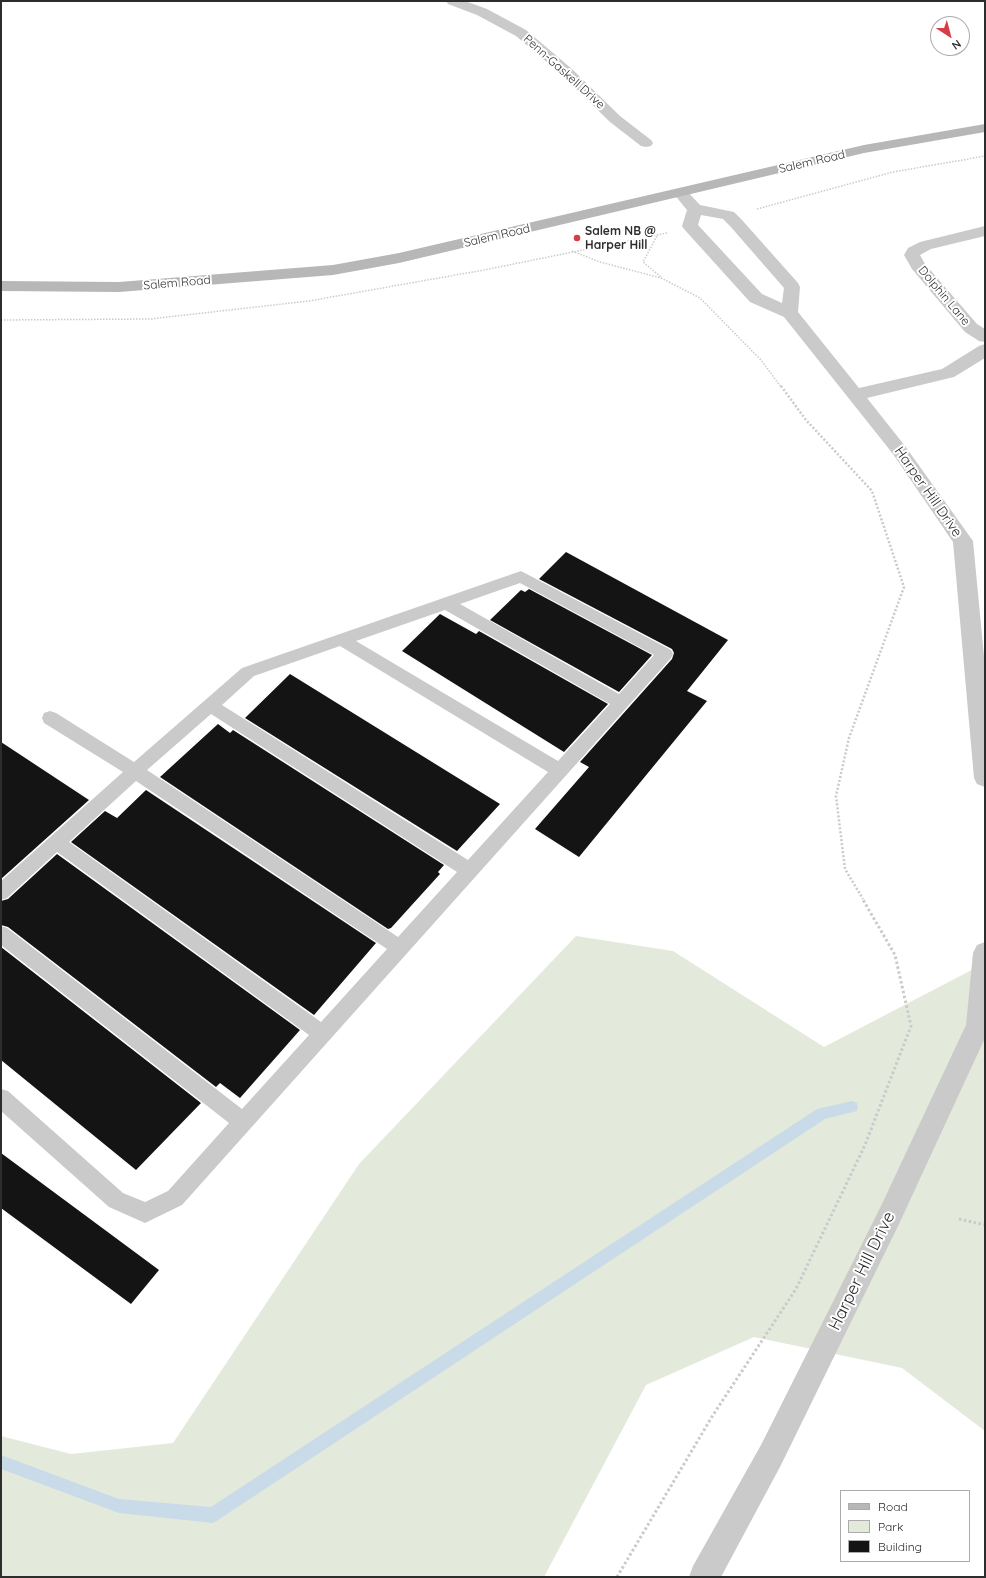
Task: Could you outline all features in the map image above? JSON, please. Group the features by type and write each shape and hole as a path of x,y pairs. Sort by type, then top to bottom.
{"main road":[{"name":"Salem Road","path":"1,286 119,287 333,270 399,258 864,149 985,128"}],"street":[{"name":"Penn-Gaskell Drive","path":"453,1 482,12 521,33 567,72 615,119 646,143"},
{"path":"681,193 695,209 728,216 736,223 792,287 790,313"},
{"name":"Harper Hill Drive","path":"695,209 690,226 756,298 790,313 899,450 963,542 985,778"},
{"name":"Dolphin Lane","path":"985,231 926,245 914,251 912,255 918,266 971,328 985,337"},
{"path":"855,395 948,373 985,350"},
{"name":"Harper Hill Drive","path":"705,1577 771,1455 890,1215 978,1026 985,953"}],"lane":[{"path":"1,892 134,771 211,706 248,672 521,577 665,654 175,1198 145,1213 116,1200 1,1098"},
{"path":"446,603 621,703"},
{"path":"342,640 560,771"},
{"path":"211,706 470,871"},
{"path":"50,718 134,771 400,948"},
{"path":"56,842 323,1034"},
{"path":"1,934 243,1122"}],"path":[{"path":"617,1577 713,1415 796,1289 865,1145 910,1026 895,955 845,869 836,796 849,738 904,587 872,491 806,420 761,360 700,298 662,278 643,262 657,236"},
{"path":"572,251 600,262 662,278"},
{"path":"959,1218 985,1225"}],"green space":[{"path":"576,936 673,951 824,1047 985,963 985,1431 902,1368 754,1337 646,1385 544,1577 1,1577 1,1436 71,1454 173,1443 359,1164"}],"building":[{"path":"566,552 728,640 687,691 707,701 579,857 535,829 589,767 580,762 672,659 674,653 672,649 539,579"},
{"path":"529,589 652,655 619,692 490,620 521,590 525,592"},
{"path":"440,614 476,634 479,631 608,704 564,752 402,651"},
{"path":"290,674 500,804 457,851 245,718"},
{"path":"218,724 230,733 233,730 444,865 438,872 440,874 391,928 388,929 160,777"},
{"path":"1,742 89,800 1,879"},
{"path":"146,790 376,943 314,1015 71,842 105,811 117,818"},
{"path":"57,854 300,1030 240,1098 220,1083 216,1087 8,927 1,925 1,901 8,899"},
{"path":"1,947 201,1103 136,1170 1,1060"},
{"path":"1,1153 159,1270 131,1304 1,1208"}],"waterway":[{"path":"1,1462 119,1506 213,1515 822,1113 852,1107"}],"place":[{"name":"Salem NB @ Harper Hill","path":"577,238"}]}
